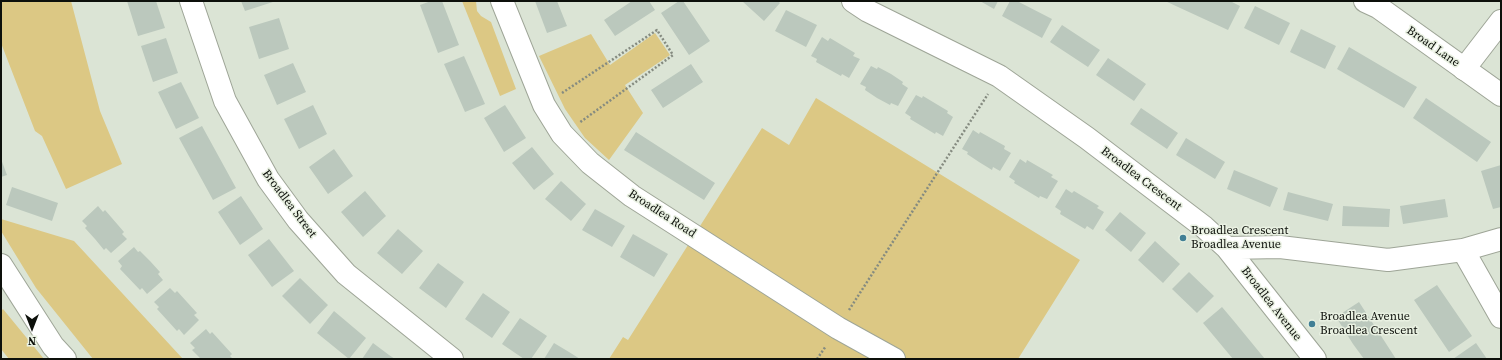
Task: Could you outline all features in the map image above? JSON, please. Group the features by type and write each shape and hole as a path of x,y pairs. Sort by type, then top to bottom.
{"street":[{"name":"Broadlea Street","path":"191,1 225,101 272,185 298,220 346,274 452,359"},
{"name":"Broadlea Road","path":"502,1 544,105 562,134 590,163 632,196 838,328 894,359"},
{"name":"Broadlea Crescent","path":"853,1 868,11 999,76 1087,138 1204,227 1227,248"},
{"name":"Broad Lane","path":"1365,1 1378,8 1501,95"},
{"path":"1464,69 1501,21"},
{"path":"1227,248 1280,248 1388,260 1463,250 1501,239"},
{"name":"Broadlea Avenue","path":"1227,248 1315,359"},
{"path":"1463,250 1501,317"},
{"path":"1,265 53,346 65,359"}],"path":[{"path":"544,105 657,30 673,55 562,134"},
{"path":"817,359 999,76"}],"shaded area":[{"path":"1,1 71,1 100,111 122,164 66,189 42,136 35,131 1,43"},
{"path":"462,1 476,1 477,11 481,16 491,22 516,89 500,96"},
{"path":"655,33 670,55 625,85 643,113 609,160 585,138 565,109 539,56 591,34 610,65"},
{"path":"816,98 1080,260 1018,359 609,359 623,337 628,340 762,128 789,145"},
{"path":"1,219 74,241 183,359 93,359 36,288 1,231"},
{"path":"3,309 44,359 9,359 1,349 1,311"}],"building":[{"path":"127,1 156,1 165,28 138,36"},
{"path":"241,1 276,1 245,11"},
{"path":"431,1 442,1 459,45 438,53 420,5"},
{"path":"535,1 557,1 567,26 547,33"},
{"path":"632,1 649,1 655,10 615,36 604,20"},
{"path":"679,1 683,1 710,41 689,55 661,13"},
{"path":"742,1 778,1 780,3 764,21"},
{"path":"980,1 998,1 994,9"},
{"path":"1010,1 1017,1 1052,19 1042,38 1002,16"},
{"path":"1165,1 1230,1 1240,6 1228,30"},
{"path":"1255,6 1290,23 1279,45 1244,28"},
{"path":"786,10 817,25 806,47 775,31"},
{"path":"279,18 289,49 259,59 249,27"},
{"path":"1062,25 1100,50 1088,67 1050,42"},
{"path":"1301,29 1336,46 1325,69 1290,52"},
{"path":"822,37 828,41 830,38 855,53 853,56 860,59 849,78 842,74 841,76 816,62 817,59 811,56"},
{"path":"166,38 178,73 153,82 141,46"},
{"path":"1349,47 1417,87 1404,108 1337,69"},
{"path":"464,56 485,104 465,112 444,64"},
{"path":"1108,58 1146,84 1134,101 1096,75"},
{"path":"293,63 306,92 277,105 264,75"},
{"path":"691,64 703,82 663,108 651,90"},
{"path":"871,66 877,69 878,67 891,74 903,82 902,84 908,88 898,106 891,103 890,105 877,98 865,90 866,87 860,84"},
{"path":"181,82 199,118 176,129 158,92"},
{"path":"916,95 922,98 923,96 948,111 947,113 953,117 943,136 936,132 935,134 910,119 911,117 905,113"},
{"path":"1426,98 1491,142 1477,162 1413,118"},
{"path":"313,105 327,134 299,149 284,119"},
{"path":"505,105 526,138 504,152 484,118"},
{"path":"1141,108 1178,133 1167,149 1130,124"},
{"path":"202,126 236,188 213,200 179,138"},
{"path":"973,130 979,134 980,132 1005,146 1004,149 1011,153 1000,171 993,167 992,170 967,154 968,152 962,149"},
{"path":"636,132 715,183 704,200 624,150"},
{"path":"1186,138 1225,162 1215,179 1176,155"},
{"path":"532,147 554,174 534,190 512,163"},
{"path":"334,149 353,176 328,194 309,167"},
{"path":"1,159 7,175 1,177"},
{"path":"1020,159 1026,163 1027,160 1053,175 1051,177 1058,181 1047,199 1040,196 1039,198 1014,183 1015,181 1009,177"},
{"path":"1501,165 1501,207 1493,209 1481,171"},
{"path":"1234,170 1278,188 1270,207 1227,189"},
{"path":"561,181 586,204 571,221 545,199"},
{"path":"12,187 58,203 52,221 6,205"},
{"path":"1066,189 1072,193 1074,191 1099,206 1097,208 1104,212 1093,230 1087,226 1085,229 1060,214 1061,211 1055,207"},
{"path":"365,191 386,216 363,237 341,212"},
{"path":"1288,192 1333,204 1328,221 1283,210"},
{"path":"241,196 263,229 240,245 218,212"},
{"path":"1445,199 1448,217 1403,224 1400,206"},
{"path":"98,206 103,212 105,210 124,232 122,234 127,239 111,253 106,248 104,250 85,228 87,226 82,221"},
{"path":"1343,206 1390,209 1389,227 1342,226"},
{"path":"595,209 625,226 612,247 582,230"},
{"path":"1120,212 1146,233 1131,252 1105,230"},
{"path":"398,229 423,251 402,274 377,253"},
{"path":"633,234 668,254 654,277 620,257"},
{"path":"269,239 294,271 272,287 248,255"},
{"path":"1155,241 1180,264 1163,283 1138,260"},
{"path":"134,247 138,252 140,251 160,272 158,274 163,280 147,294 142,288 140,290 120,269 122,266 118,261"},
{"path":"438,263 464,282 446,308 419,288"},
{"path":"1189,272 1214,296 1197,313 1172,289"},
{"path":"300,278 328,305 310,324 282,296"},
{"path":"1437,285 1472,336 1449,352 1414,300"},
{"path":"170,288 175,293 177,291 197,313 194,315 199,320 184,335 179,329 177,331 157,309 159,307 154,302"},
{"path":"483,293 510,312 492,338 465,319"},
{"path":"1359,302 1396,359 1364,359 1353,344 1336,317"},
{"path":"1222,307 1265,359 1233,359 1203,323"},
{"path":"334,311 366,338 349,359 317,333"},
{"path":"520,318 547,336 531,359 524,359 502,344"},
{"path":"206,329 210,334 212,332 232,354 230,356 233,359 201,359 192,350 195,348 190,343"},
{"path":"373,343 389,355 395,359 362,359"},
{"path":"554,343 569,352 580,359 544,359"},
{"path":"1476,343 1487,359 1453,359"}],"place":[{"name":"Broadlea Crescent Broadlea Avenue","path":"1183,238"},
{"name":"Broadlea Avenue Broadlea Crescent","path":"1312,324"}]}
